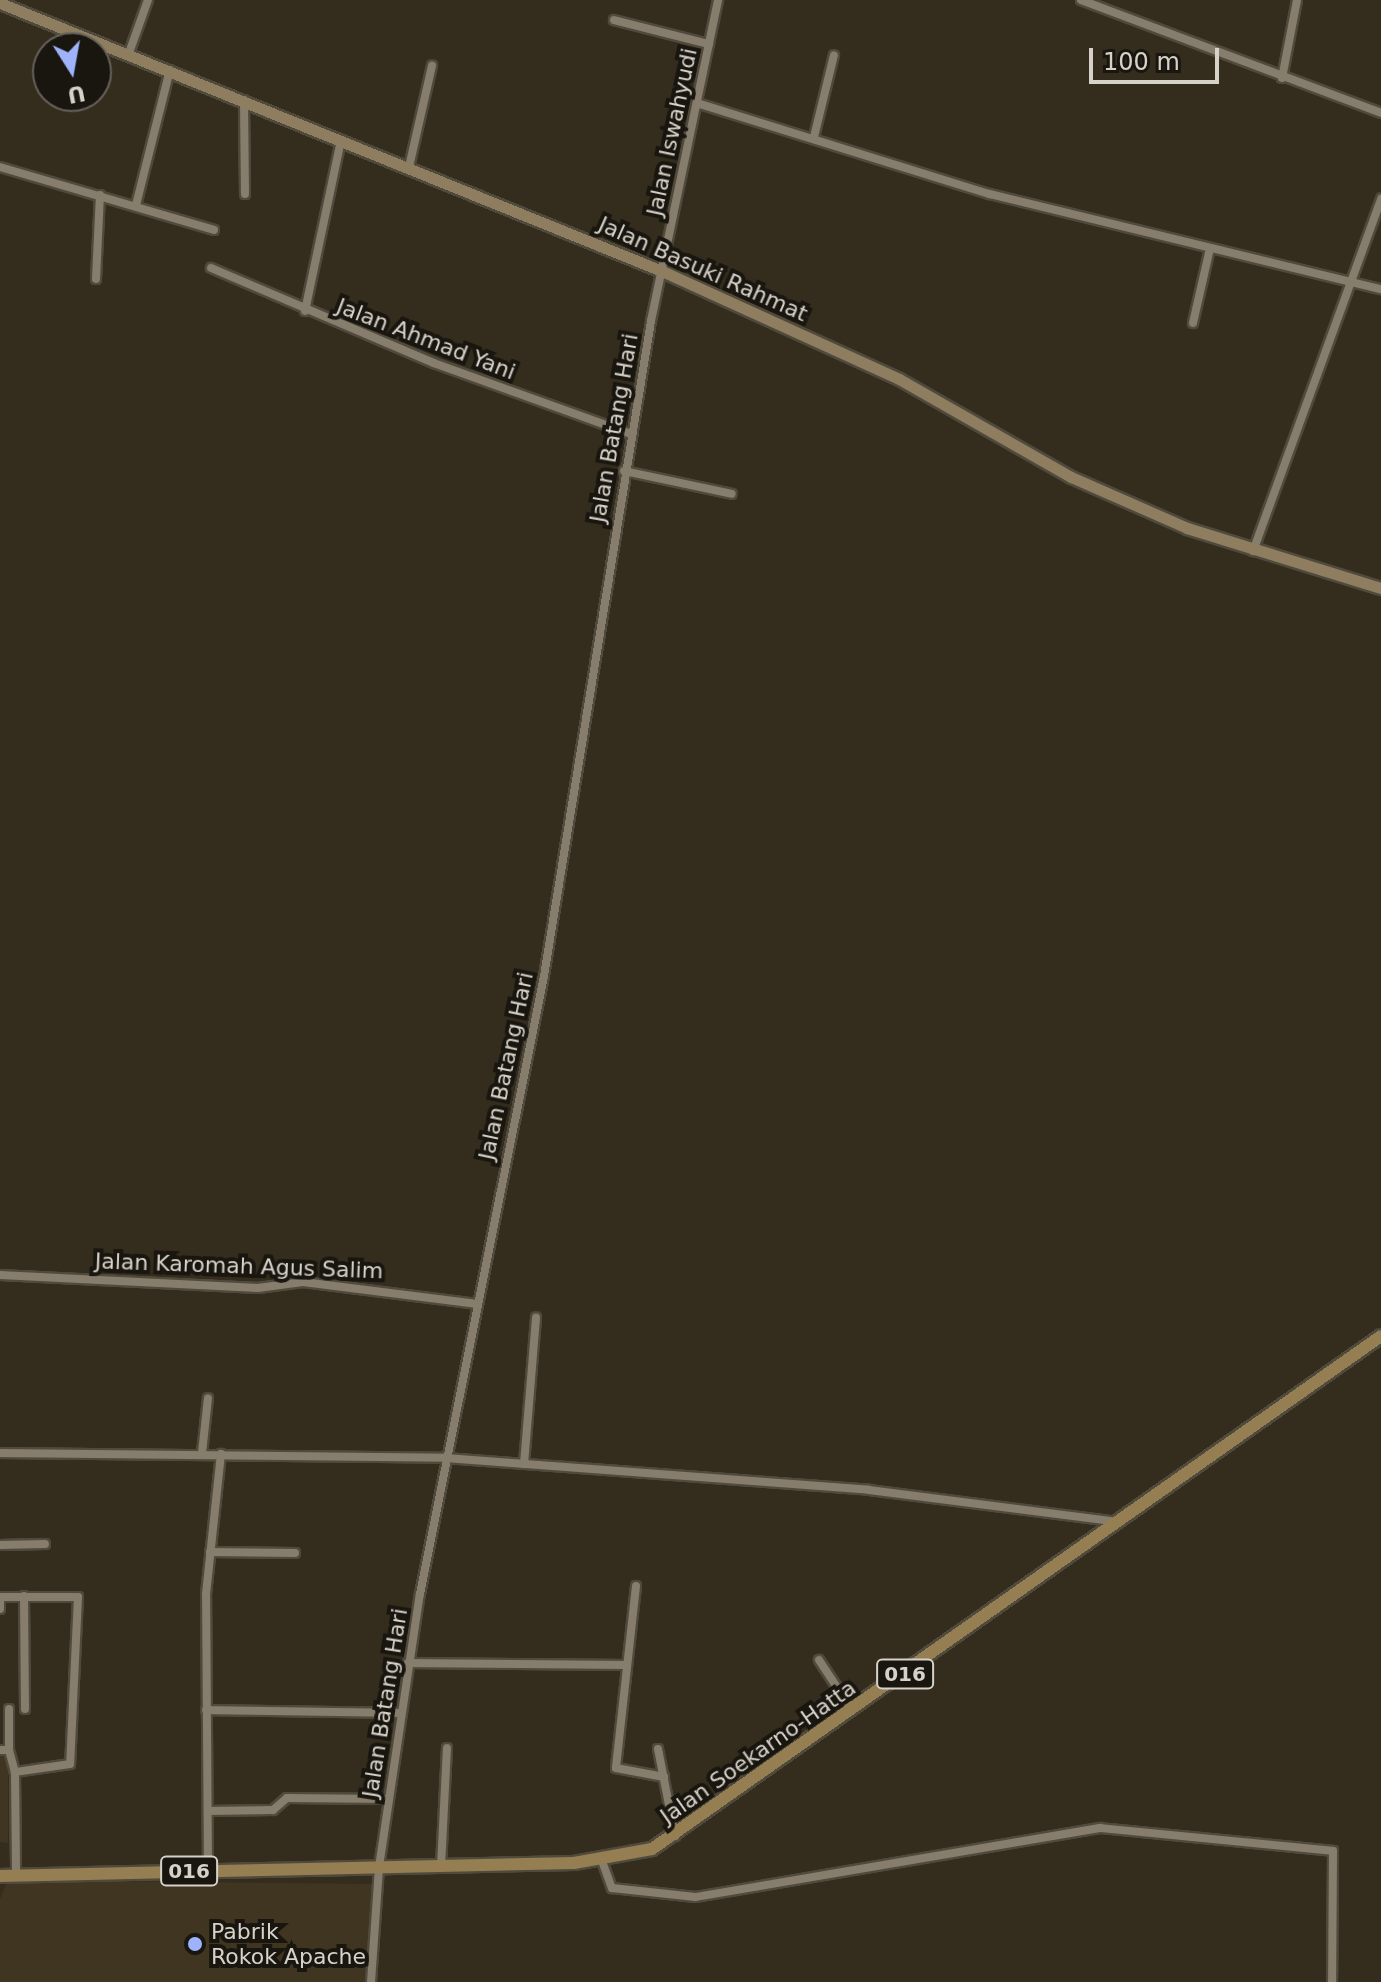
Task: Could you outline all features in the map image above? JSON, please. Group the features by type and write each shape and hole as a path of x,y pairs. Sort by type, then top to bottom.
{"main road":[{"name":"Jalan Basuki Rahmat","path":"0,3 662,271 899,379 1085,484 1252,553 1381,588"},
{"name":"Jalan Soekarno-Hatta","path":"0,1876 602,1861 676,1836 1381,1336"}],"street":[{"path":"129,53 148,0"},
{"name":"Jalan Iswahyudi","path":"662,271 718,0"},
{"path":"1081,0 1381,113"},
{"path":"1282,78 1297,0"},
{"path":"614,20 709,44"},
{"path":"814,137 834,55"},
{"path":"409,167 432,66"},
{"path":"136,205 170,70"},
{"path":"244,100 245,194"},
{"path":"697,103 990,194 1381,289"},
{"path":"305,311 341,140"},
{"path":"0,167 214,230"},
{"path":"96,279 100,195"},
{"path":"1252,553 1381,199"},
{"path":"1193,323 1210,248"},
{"name":"Jalan Ahmad Yani","path":"211,268 305,311 631,434"},
{"name":"Jalan Batang Hari","path":"371,1982 379,1867 399,1713 476,1304 544,976 624,471 662,271"},
{"path":"624,471 732,494"},
{"name":"Jalan Karomah Agus Salim","path":"0,1275 258,1288 303,1282 476,1304"},
{"path":"524,1464 536,1317"},
{"path":"202,1453 208,1398"},
{"path":"0,1453 446,1458 869,1490 1119,1522"},
{"path":"208,1870 206,1710 210,1552 221,1454"},
{"path":"0,1545 45,1544"},
{"path":"210,1552 295,1553"},
{"path":"636,1586 624,1665 616,1768 664,1777"},
{"path":"24,1596 25,1709"},
{"path":"0,1609 0,1597 78,1597 69,1766 15,1772"},
{"path":"819,1660 853,1711"},
{"path":"408,1663 624,1665"},
{"path":"9,1709 4,1750 15,1772 16,1876"},
{"path":"206,1710 399,1713"},
{"path":"441,1866 447,1748"},
{"path":"658,1749 676,1836"},
{"path":"208,1811 273,1810 287,1798 388,1799"},
{"path":"602,1861 612,1888 696,1897 1100,1828 1333,1851 1332,1982"}],"shaded area":[{"path":"8,1752 8,1843 0,1842 0,1753"},
{"name":"Pabrik Rokok Apache","path":"8,1880 372,1884 365,1982 0,1982 0,1899"}],"place":[{"name":"Pabrik Rokok Apache","path":"195,1944"}]}
